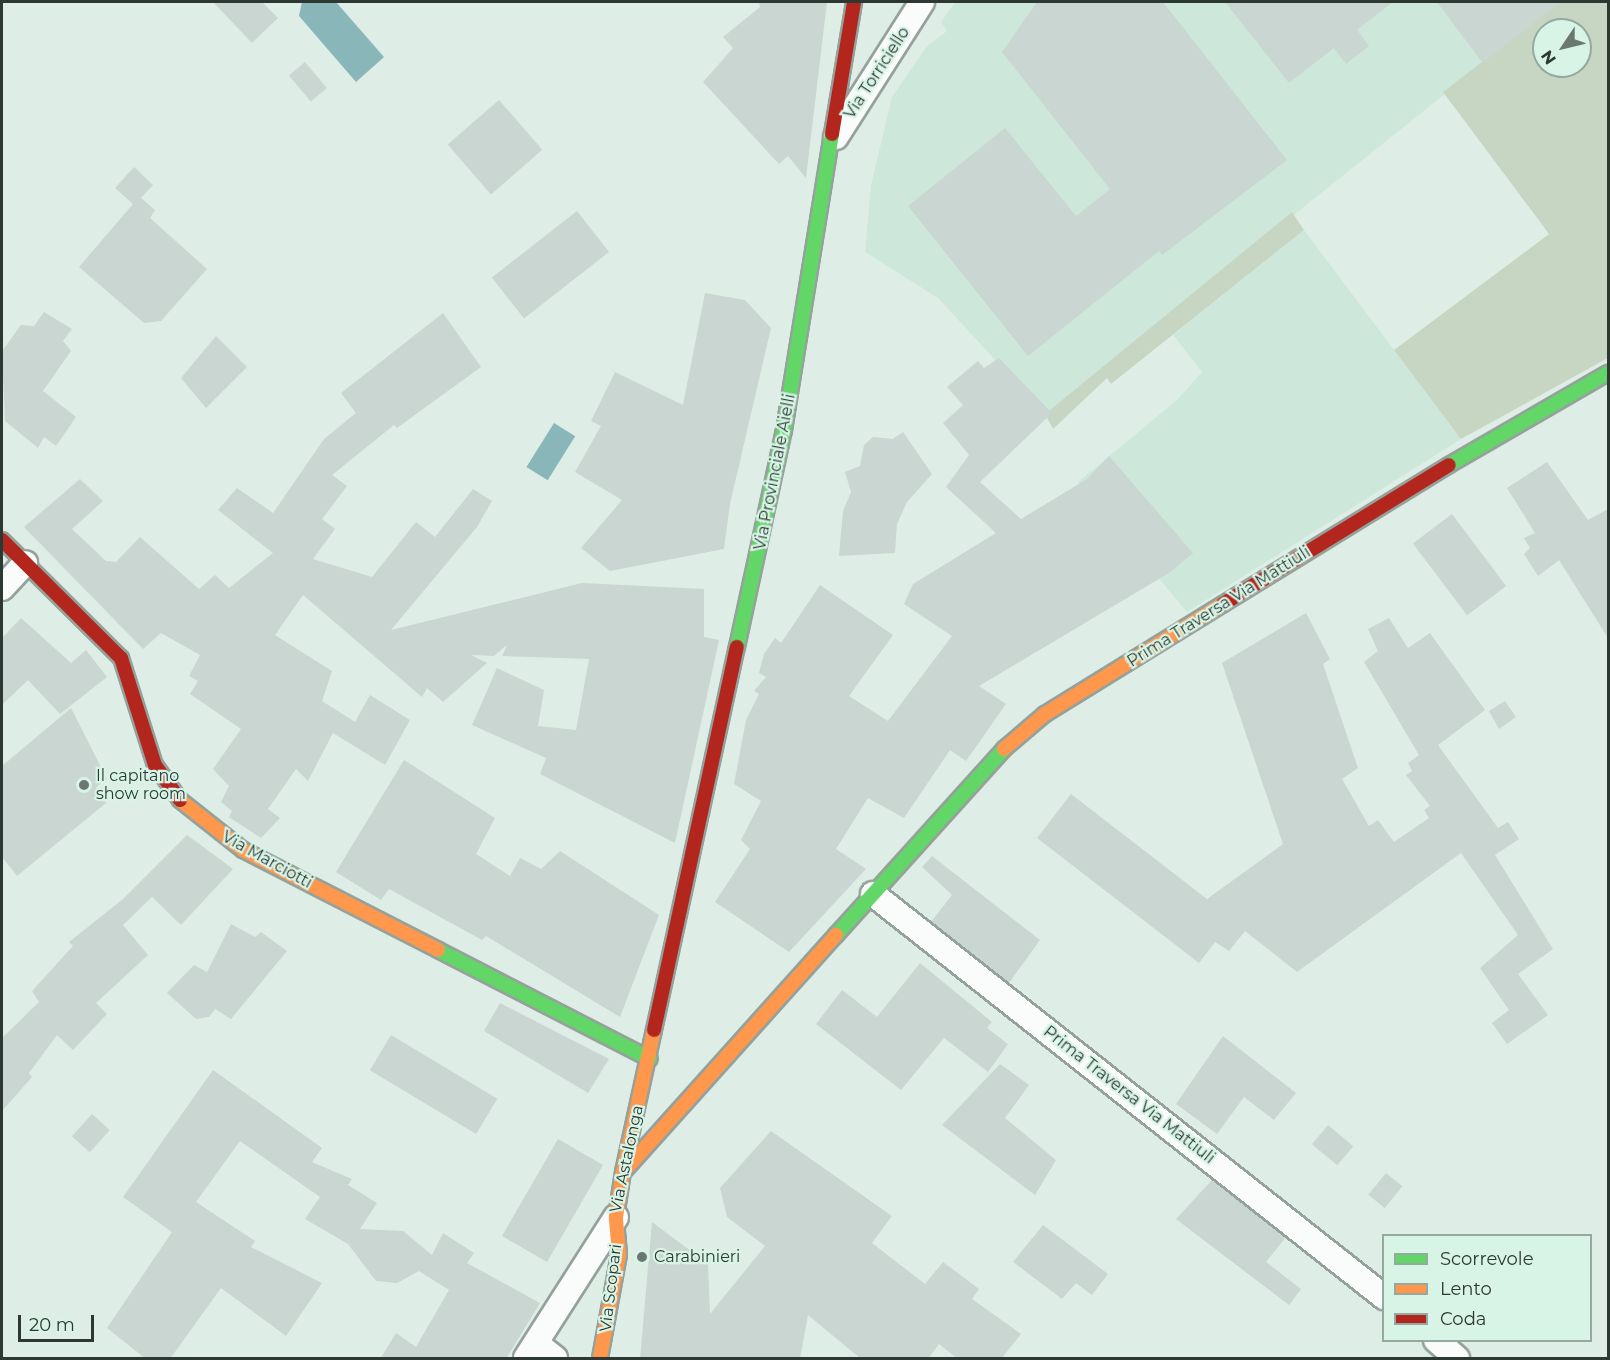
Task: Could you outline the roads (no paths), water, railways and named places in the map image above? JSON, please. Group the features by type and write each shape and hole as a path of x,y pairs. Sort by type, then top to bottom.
{"street":[{"name":"Via Provinciale Aielli","path":"670,937 740,650 831,144 854,2"},
{"name":"Via Torriciello","path":"831,144 922,2"},
{"name":"Prima Traversa Via Mattiuli","path":"623,1172 1004,748 1046,714 1516,423 1608,373"},
{"name":"Via Marciotti","path":"2,540 121,658 155,765 167,788 202,821 243,850 650,1059"},
{"path":"2,588 25,563"},
{"name":"Prima Traversa Via Mattiuli","path":"873,894 1382,1296"},
{"name":"Via Astalonga","path":"539,1354 616,1217 623,1172 650,1059 670,937"},
{"name":"Via Scopari","path":"600,1359 618,1254 616,1217"},
{"path":"1437,1342 1457,1359"}],"water":[{"path":"302,2 336,2 384,57 356,82 299,16"},
{"path":"554,423 575,436 548,480 526,467"}],"place":[{"name":"Il capitano show room","path":"84,785"},
{"name":"Carabinieri","path":"642,1257"}]}
